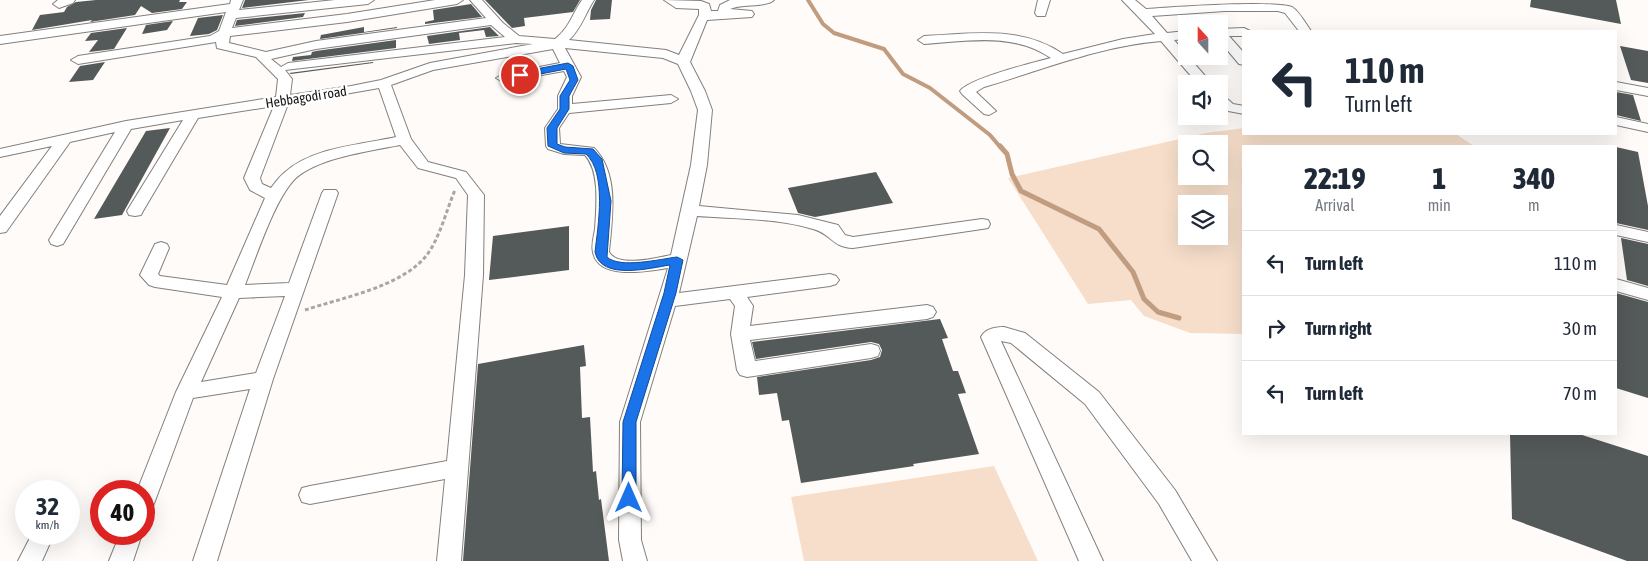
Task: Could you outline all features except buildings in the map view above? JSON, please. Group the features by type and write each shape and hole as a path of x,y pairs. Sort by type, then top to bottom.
{"street":[{"path":"0,40 234,7 368,0"},
{"path":"78,60 214,39 224,33 347,18 457,0"},
{"path":"476,0 493,21 516,39"},
{"path":"557,44 573,30 578,15 588,0"},
{"path":"670,0 676,4 701,5 706,9 705,16"},
{"path":"725,14 724,8 728,4 768,0"},
{"path":"1042,13 1044,0"},
{"path":"1128,0 1143,13 1197,75"},
{"path":"234,7 224,33 222,46 261,54 268,65 284,76 283,100 252,178 256,186 274,196"},
{"path":"1143,13 1225,7 1278,7 1289,10 1303,30"},
{"path":"684,62 700,20 705,16 748,14"},
{"path":"263,57 316,44 493,21"},
{"path":"1228,33 1242,32"},
{"path":"989,111 967,91 979,84 1121,43 1164,36 1178,36"},
{"path":"288,67 516,39 666,54 684,62 705,110 699,165 690,210 668,301 630,422 630,540 635,561"},
{"path":"924,40 1022,39 1035,43 1061,59"},
{"path":"1228,43 1242,59"},
{"path":"557,44 574,80 564,96 564,109 552,128 553,146 564,150 589,151 598,159 606,201 600,252 602,258 607,263 622,267 677,260"},
{"name":"Hebbagodi road","path":"0,153 126,125 384,83 430,67 557,44"},
{"path":"503,78 568,66"},
{"path":"384,83 404,140 423,165 461,175 476,195 474,275 449,561"},
{"path":"1617,86 1648,92"},
{"path":"564,109 671,99"},
{"path":"1228,107 1242,110"},
{"path":"135,211 193,115"},
{"path":"1617,122 1648,128"},
{"path":"57,240 126,125"},
{"path":"0,228 64,140"},
{"path":"152,480 186,392 233,292 274,196 288,177 312,162 327,156 404,140"},
{"path":"205,561 263,379 330,193"},
{"path":"690,210 776,217 818,224 832,229 837,239 844,243 858,244 982,224"},
{"path":"1617,230 1648,238"},
{"path":"161,248 150,274 155,281 207,290 233,292 296,289"},
{"path":"668,301 830,280"},
{"path":"1617,285 1648,294"},
{"path":"734,291 744,306 740,334 747,370 871,351"},
{"path":"740,334 927,312"},
{"path":"1091,561 990,337 996,334 1006,334 1018,338 1092,398 1167,497 1205,561"},
{"path":"186,392 263,379"},
{"path":"310,495 456,468"},
{"path":"30,561 38,545"},
{"path":"120,561 127,545"}],"path":[{"path":"285,317 382,285 404,275 418,265 426,256 461,175"}],"shaded area":[{"path":"1242,128 1242,135 1458,135 1472,145 1242,145 1242,334 1190,333 1144,316 1131,300 1088,304 1008,178 1178,139 1178,185 1228,185 1228,135 1197,135"},
{"path":"994,466 1038,561 804,561 791,497"}],"waterway":[{"path":"808,0 823,24 834,33 884,49 903,74 930,88 990,135 1001,148"},
{"path":"1000,146 1007,154 1012,174 1021,191 1099,229 1133,272 1144,299 1158,312 1179,318"}],"route":[{"path":"520,75 568,66 574,77 564,96 566,100 564,109 552,128 553,146 564,150 589,151 595,154 598,159 606,197 600,252 602,258 607,263 622,267 677,260 670,293 630,422 629,498"}]}
